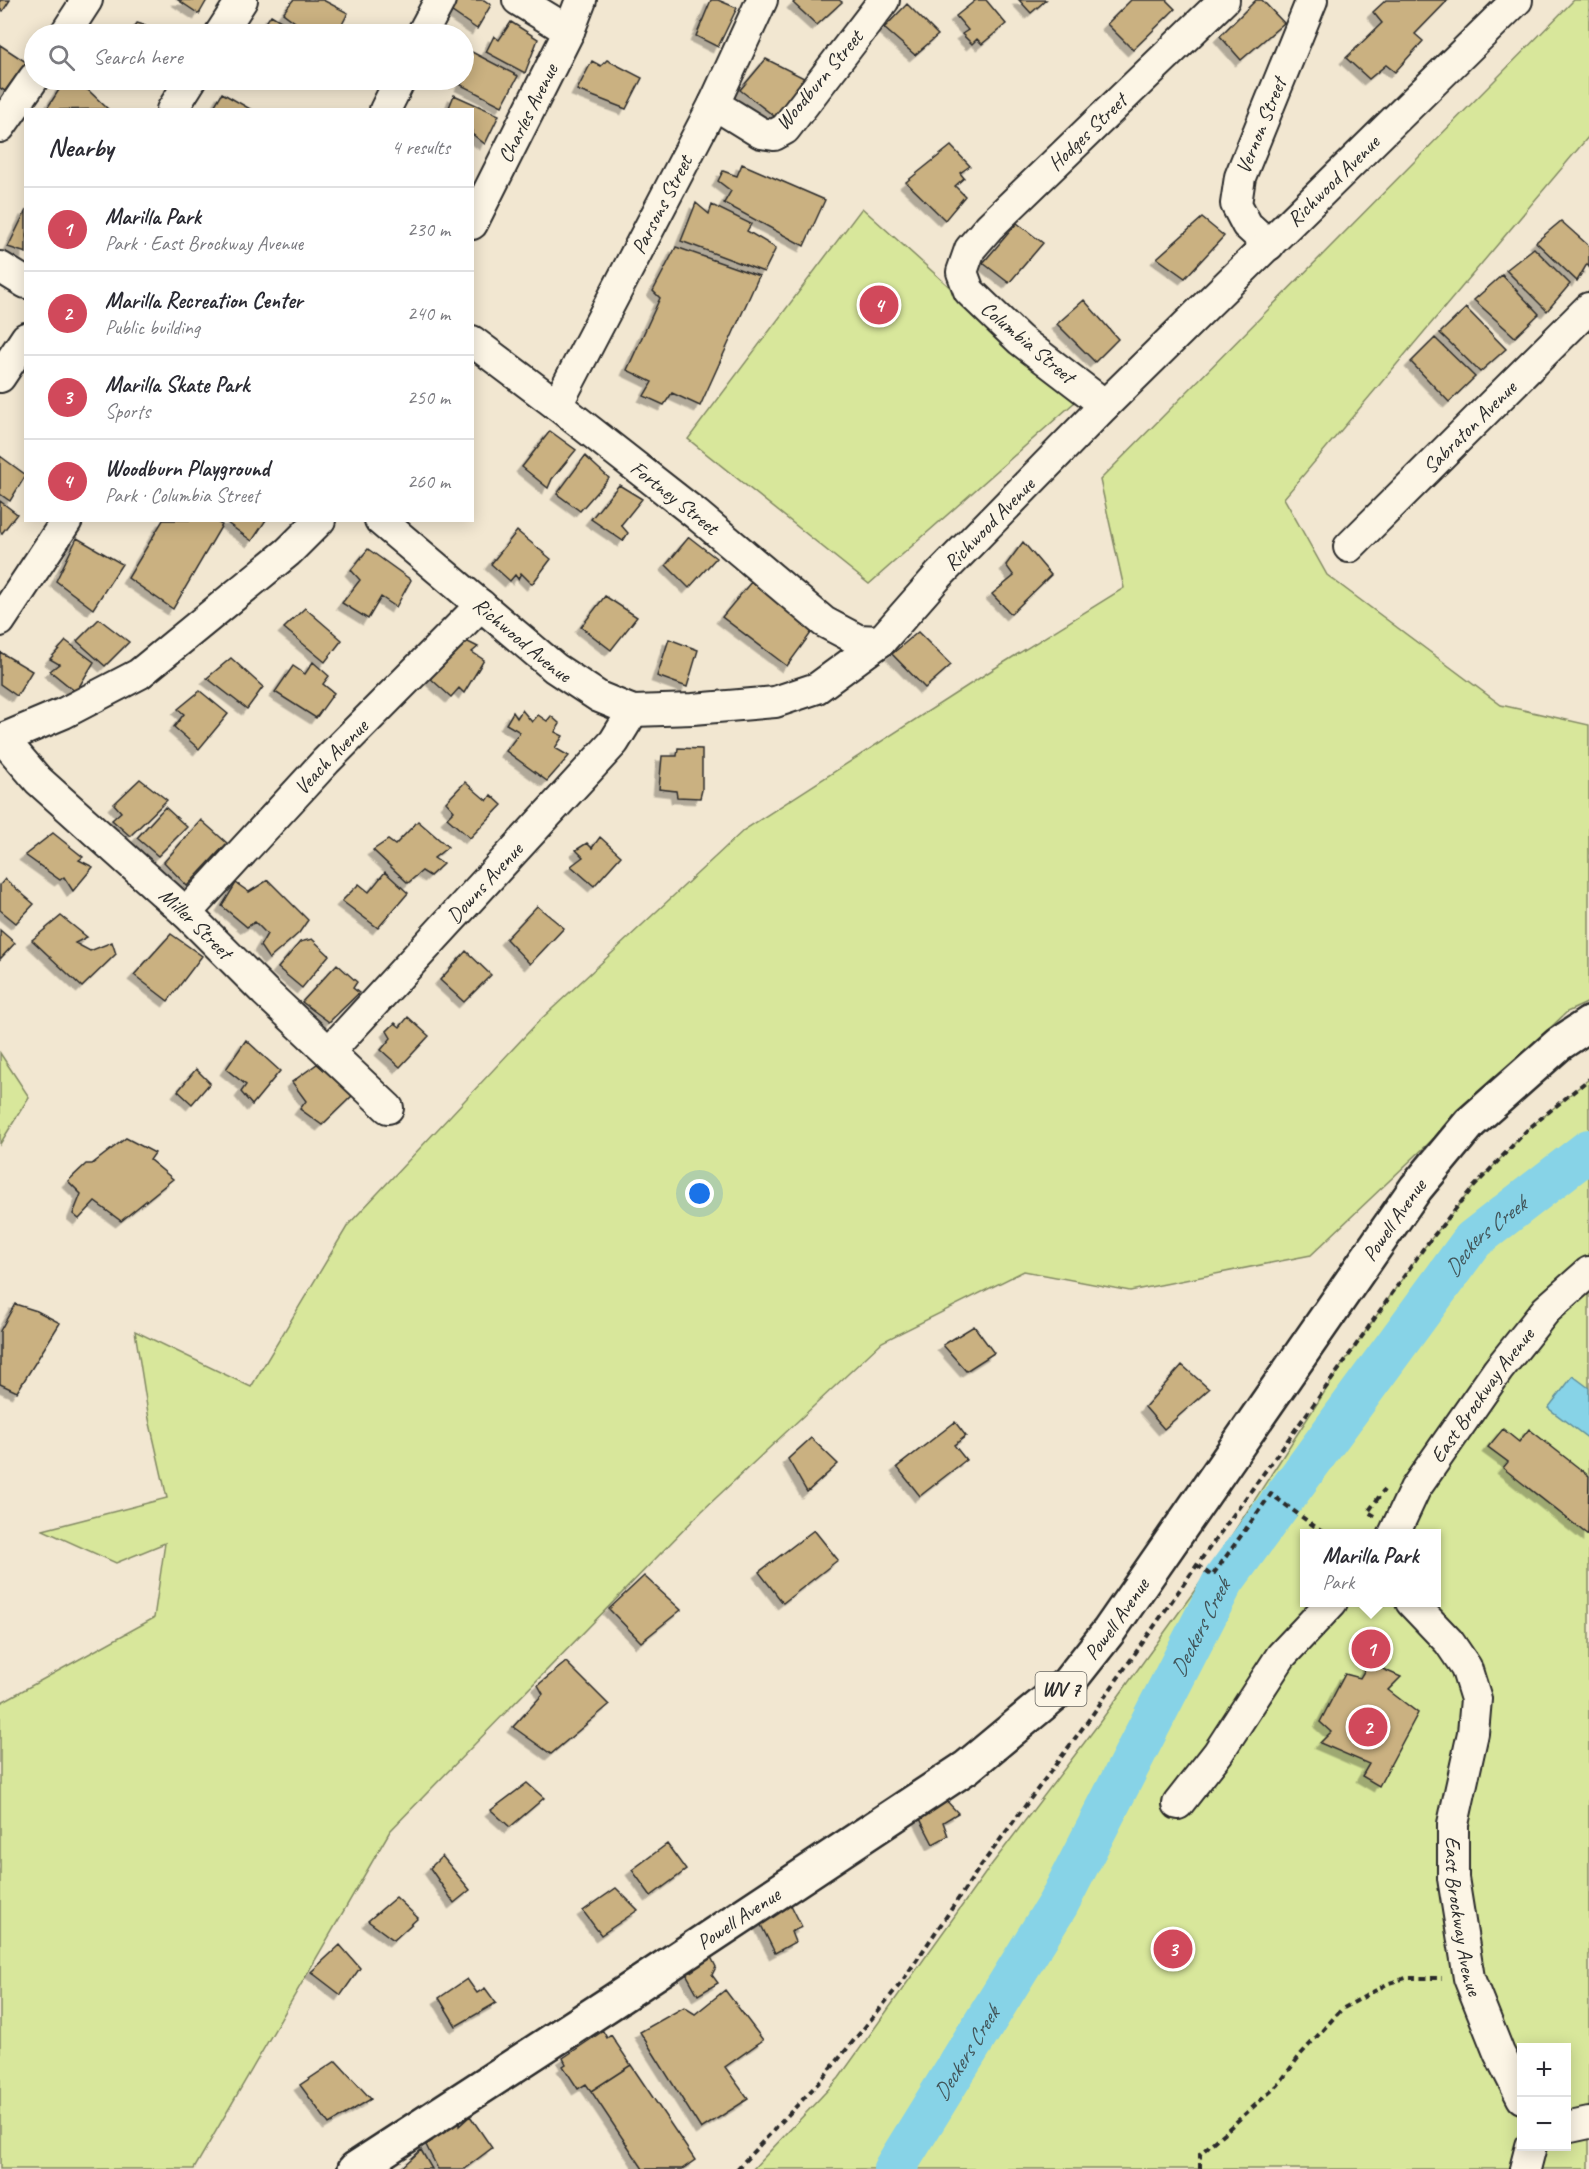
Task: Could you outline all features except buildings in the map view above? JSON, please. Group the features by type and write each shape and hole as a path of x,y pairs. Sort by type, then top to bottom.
{"main road":[{"name":"Powell Avenue","path":"355,2169 966,1767 1068,1683 1116,1622 1416,1188 1470,1123 1559,1044 1589,1024"}],"street":[{"path":"71,24 87,0"},
{"path":"226,24 242,0"},
{"path":"427,24 440,0"},
{"path":"518,0 569,31"},
{"name":"Charles Avenue","path":"474,220 569,31 581,0"},
{"name":"Parsons Street","path":"556,405 714,104 762,0"},
{"name":"Woodburn Street","path":"714,104 761,133 774,135 785,129 884,0"},
{"name":"Hodges Street","path":"962,272 970,249 989,227 1224,0"},
{"name":"Vernon Street","path":"1269,245 1247,225 1236,204 1240,177 1312,0"},
{"name":"Richwood Avenue","path":"382,522 564,674 600,697 633,711 775,702 817,688 881,641 939,575 1105,405 1517,0"},
{"path":"0,127 26,90"},
{"path":"173,108 185,90"},
{"path":"386,108 395,90"},
{"path":"0,267 24,282"},
{"name":"Columbia Street","path":"962,272 969,291 1020,340 1105,405"},
{"name":"Sabraton Avenue","path":"1349,547 1589,308"},
{"path":"0,377 24,341"},
{"name":"Fortney Street","path":"474,343 696,514 824,622 858,640 881,641"},
{"path":"0,621 66,522"},
{"path":"1,744 139,674 288,552 318,522"},
{"name":"Veach Avenue","path":"186,913 327,761 482,605"},
{"name":"Downs Avenue","path":"329,1052 614,742 633,711"},
{"name":"Miller Street","path":"1,744 186,913 265,992 388,1108"},
{"name":"East Brockway Avenue","path":"1396,1529 1415,1488 1498,1370 1546,1310 1589,1272"},
{"path":"1178,1803 1218,1753 1281,1656 1327,1607"},
{"name":"East Brockway Avenue","path":"1416,1607 1449,1642 1466,1667 1476,1699 1473,1733 1453,1824 1453,1878 1469,1978 1499,2053 1521,2097"},
{"path":"1571,2127 1589,2123"},
{"path":"1525,2169 1530,2151"}],"path":[{"path":"736,2169 823,2078 901,1983 980,1867 1090,1718 1423,1249 1470,1191 1527,1129 1589,1079"},
{"path":"1197,1565 1212,1575 1271,1494 1319,1529"},
{"path":"1200,2169 1200,2154 1278,2085 1301,2054 1342,2009 1389,1983 1406,1978 1442,1977 1475,1993"}],"green space":[{"path":"1574,0 1589,0 1589,136 1284,498 1327,575 1501,705 1589,725 1589,1002 1567,1012 1311,1255 1130,1291 1024,1271 882,1342 702,1511 390,1831 194,2169 0,2169 0,1703 154,1618 165,1543 116,1563 43,1530 167,1498 149,1419 135,1331 251,1387 348,1225 539,1021 744,830 1124,588 1100,480"},
{"path":"862,208 1076,401 869,584 688,439"},
{"path":"0,1053 29,1097 0,1144"},
{"path":"1589,1079 1589,2169 753,2169 839,2078 989,1868 1097,1726 1208,1572 1340,1368 1423,1249 1470,1191 1528,1129"}],"water":[{"path":"1573,1376 1589,1388 1589,1439 1548,1408"}],"waterway":[{"name":"Deckers Creek","path":"894,2169 1058,1904 1224,1580 1473,1240 1589,1150"}],"place":[{"name":"Woodburn Playground","path":"879,305"},
{"name":"Marilla Park","path":"1371,1649"},
{"name":"Marilla Recreation Center","path":"1368,1727"},
{"name":"Marilla Skate Park","path":"1173,1949"}]}
